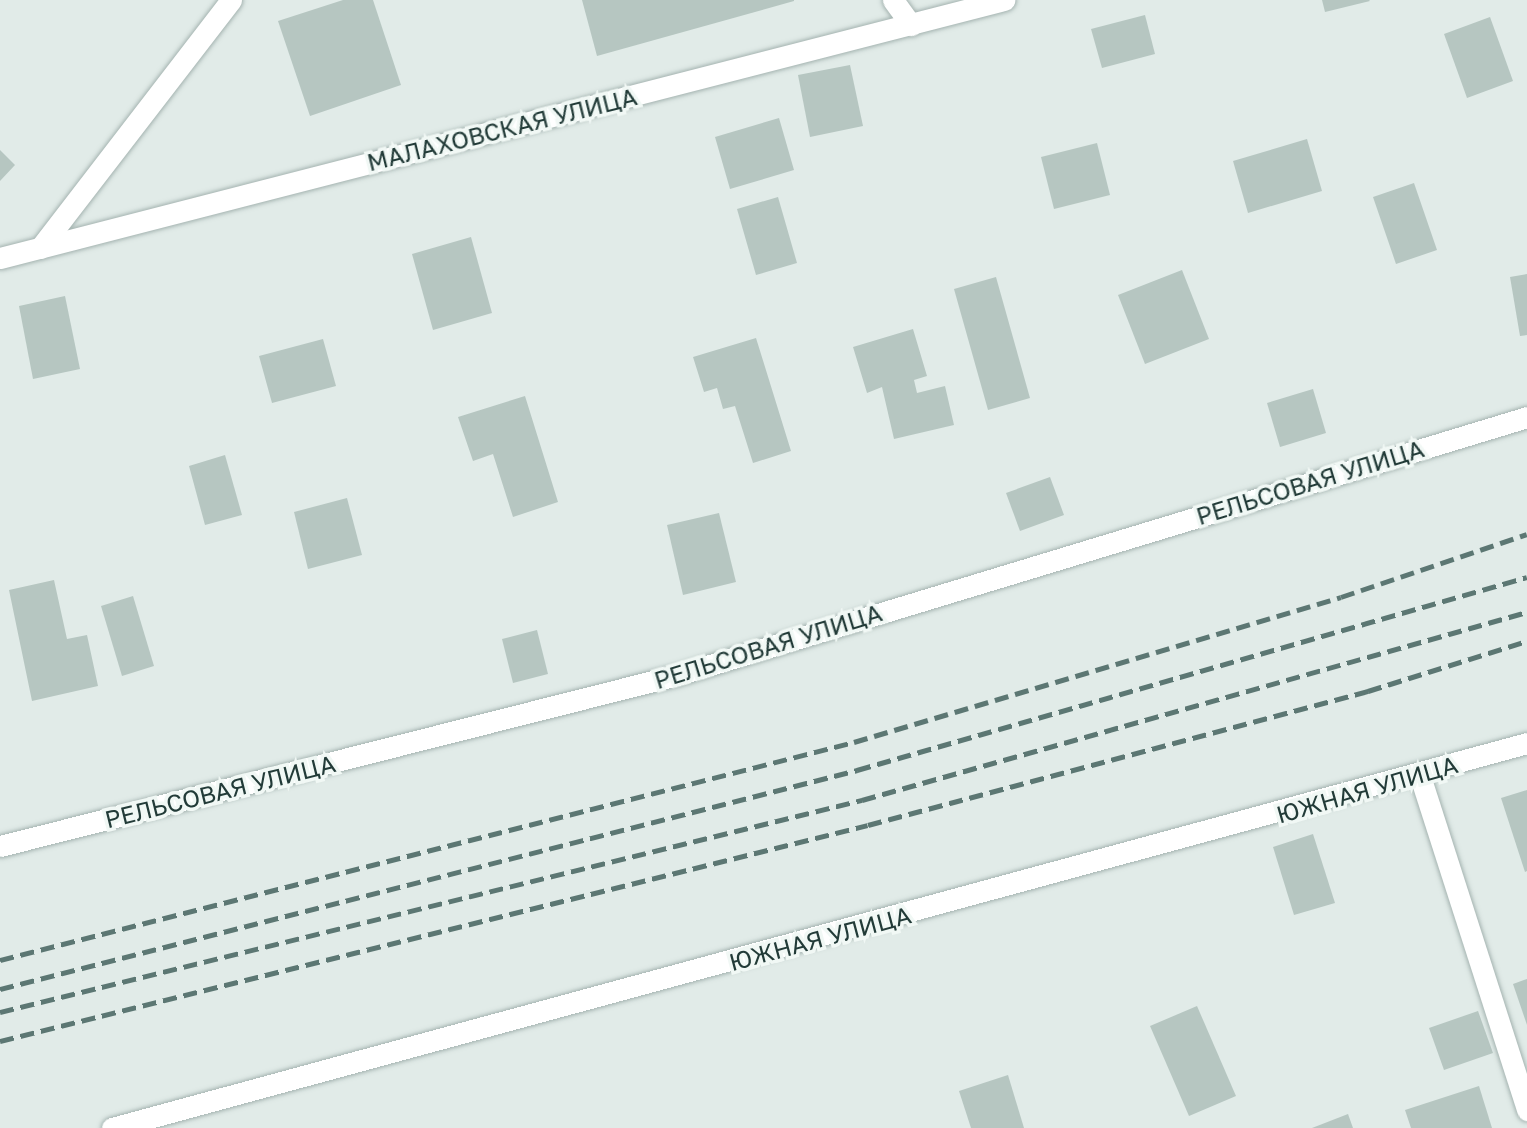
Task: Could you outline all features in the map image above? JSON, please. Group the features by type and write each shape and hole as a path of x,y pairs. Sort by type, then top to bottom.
{"street":[{"path":"40,248 231,0"},
{"path":"893,0 911,25"},
{"name":"МАЛАХОВСКАЯ УЛИЦА","path":"0,258 1004,0"},
{"name":"РЕЛЬСОВАЯ УЛИЦА","path":"0,846 677,675 1527,417"},
{"name":"ЮЖНАЯ УЛИЦА","path":"112,1128 1420,776 1527,743"},
{"path":"1420,776 1527,1110"}],"building":[{"path":"343,0 373,0 401,85 310,116 278,21"},
{"path":"582,0 794,0 794,1 597,56"},
{"path":"1322,0 1369,0 1370,1 1325,12"},
{"path":"1145,15 1155,54 1102,68 1091,29"},
{"path":"1490,17 1513,81 1467,98 1444,34"},
{"path":"850,65 863,126 810,137 798,75"},
{"path":"779,118 794,170 730,189 715,137"},
{"path":"1307,139 1322,191 1248,213 1233,161"},
{"path":"1097,143 1110,195 1054,209 1041,157"},
{"path":"0,150 15,165 0,181"},
{"path":"1414,183 1437,250 1396,264 1373,197"},
{"path":"778,197 797,263 756,275 737,209"},
{"path":"471,237 492,313 433,330 412,254"},
{"path":"1182,270 1209,339 1145,364 1118,295"},
{"path":"1527,274 1527,335 1520,336 1510,277"},
{"path":"996,277 1030,398 988,410 954,289"},
{"path":"65,296 80,369 33,379 19,306"},
{"path":"913,329 927,376 914,380 917,393 945,386 954,425 894,439 882,387 867,393 853,347"},
{"path":"756,338 791,451 753,463 735,406 723,409 717,388 704,392 693,357"},
{"path":"323,339 336,386 272,403 259,356"},
{"path":"1313,389 1326,433 1280,447 1267,403"},
{"path":"525,396 558,502 513,517 493,454 473,461 458,417"},
{"path":"225,455 242,515 205,525 189,466"},
{"path":"1050,477 1064,515 1020,531 1006,493"},
{"path":"347,498 362,555 308,569 294,512"},
{"path":"719,513 736,582 683,595 667,525"},
{"path":"54,580 67,639 87,635 98,686 32,701 9,590"},
{"path":"133,596 154,666 122,676 101,606"},
{"path":"537,630 548,674 513,683 502,639"},
{"path":"1527,790 1527,871 1525,872 1501,798"},
{"path":"1313,834 1335,903 1294,915 1273,847"},
{"path":"1527,979 1527,1025 1513,984"},
{"path":"1197,1006 1236,1096 1189,1116 1150,1026"},
{"path":"1478,1011 1493,1053 1444,1070 1429,1028"},
{"path":"1008,1075 1024,1128 971,1128 959,1091"},
{"path":"1479,1086 1492,1128 1411,1128 1405,1110"},
{"path":"1348,1114 1353,1128 1312,1128"}],"railway":[{"path":"0,960 854,742 1341,597 1527,534"},
{"path":"0,989 857,770 1527,577"},
{"path":"0,1012 862,800 1527,612"},
{"path":"0,1041 868,825 1368,691 1527,641"}]}
